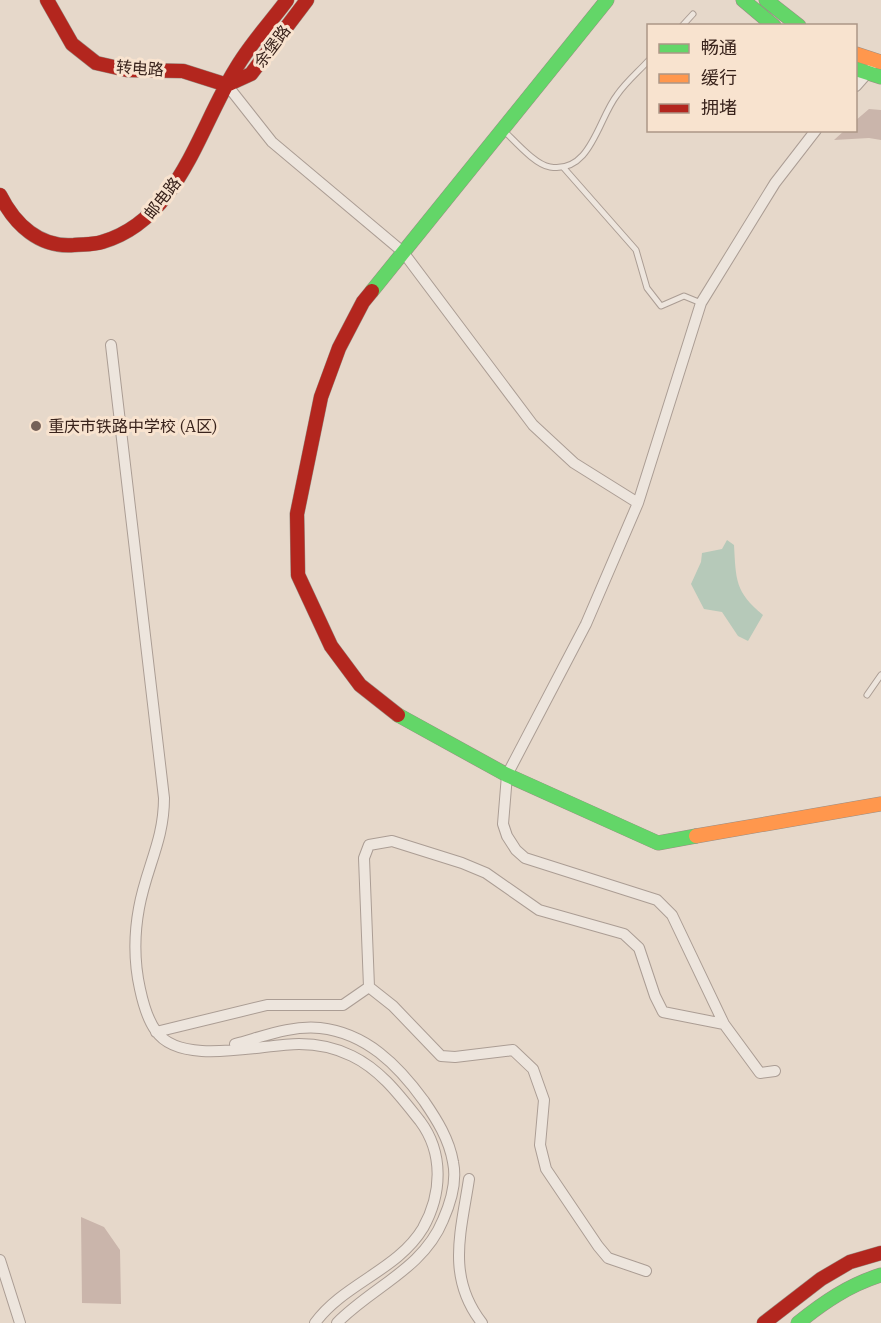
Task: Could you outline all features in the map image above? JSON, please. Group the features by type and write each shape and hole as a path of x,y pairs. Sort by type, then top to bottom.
{"street":[{"name":"转电路","path":"47,0 72,44 96,63 127,70 183,71 227,85"},
{"name":"余堡路","path":"227,85 235,70 287,0"},
{"name":"余堡路","path":"227,85 251,74 307,0"},
{"path":"607,0 363,302 339,348 321,397 297,514 298,575 331,646 360,685 399,716 507,775 657,843 881,804"},
{"path":"743,0 772,24"},
{"path":"766,0 796,24"},
{"path":"857,55 878,62 866,77"},
{"name":"邮电路","path":"0,195 5,207 20,225 38,238 56,245 81,247 104,243 121,236 142,223 179,179 227,85"},
{"path":"227,85 272,142 403,252 533,425 574,463 638,502"},
{"path":"775,1071 760,1073 724,1024 672,915 657,900 525,858 516,850 503,824 507,775 586,624 638,502 701,303 775,183 814,132"},
{"path":"111,345 165,798 160,837 139,906 135,944 137,973 143,1004 156,1032 167,1042 179,1048 209,1051 297,1044 332,1048 351,1055 368,1065 397,1092 426,1130 434,1148 438,1182 436,1199 422,1230 403,1251 331,1305 315,1323"},
{"path":"646,1271 608,1258 546,1169 540,1145 544,1100 533,1069 513,1050 455,1057 441,1056 393,1006 369,987 364,858 369,845 392,841 486,873 539,910 624,934 639,948 654,996 663,1012 724,1024"},
{"path":"156,1032 267,1005 343,1005 369,987"},
{"path":"209,1051 302,1028 320,1028 340,1032 378,1051 395,1066 409,1081 440,1124 449,1144 454,1164 450,1202 435,1237 414,1263 337,1323"},
{"path":"469,1179 458,1261 463,1290 482,1323"},
{"path":"764,1323 821,1279 850,1262 881,1253"},
{"path":"0,1260 20,1323"},
{"path":"798,1323 832,1296 860,1281 881,1275"}],"lane":[{"path":"743,0 762,24"},
{"path":"684,24 693,14"},
{"path":"502,129 537,162 548,167 563,167 576,163 586,151 616,95 647,62"},
{"path":"563,167 636,250 647,288 660,306 684,296 701,303"},
{"path":"867,694 881,675"}],"shaded area":[{"path":"727,540 734,545 735,567 742,592 763,615 748,641 738,636 722,612 704,609 691,584 701,562 702,553 722,549"}],"building":[{"path":"869,109 881,110 881,140 869,138 834,140 843,132 857,132 857,119"},
{"path":"81,1217 104,1227 120,1250 121,1304 82,1303"}],"traffic: fast":[{"path":"372,291 607,0"},
{"path":"743,0 772,24"},
{"path":"766,0 796,24"},
{"path":"857,69 881,77"},
{"path":"398,715 507,775 658,843 696,836"},
{"path":"798,1323 837,1295 881,1275"}],"traffic: slow":[{"path":"857,54 881,62"},
{"path":"696,836 881,804"}],"traffic: jam":[{"path":"47,0 72,44 96,63 127,70 183,71 227,85"},
{"path":"0,195 21,225 50,243 95,244 128,231 150,214 168,194 197,145 241,61 287,0"},
{"path":"227,85 251,74 307,0"},
{"path":"372,291 363,302 339,348 321,397 297,514 298,575 331,646 360,685 398,715"},
{"path":"764,1323 821,1279 850,1262 881,1253"}],"place":[{"name":"重庆市铁路中学校 (A区)","path":"36,426"}]}
